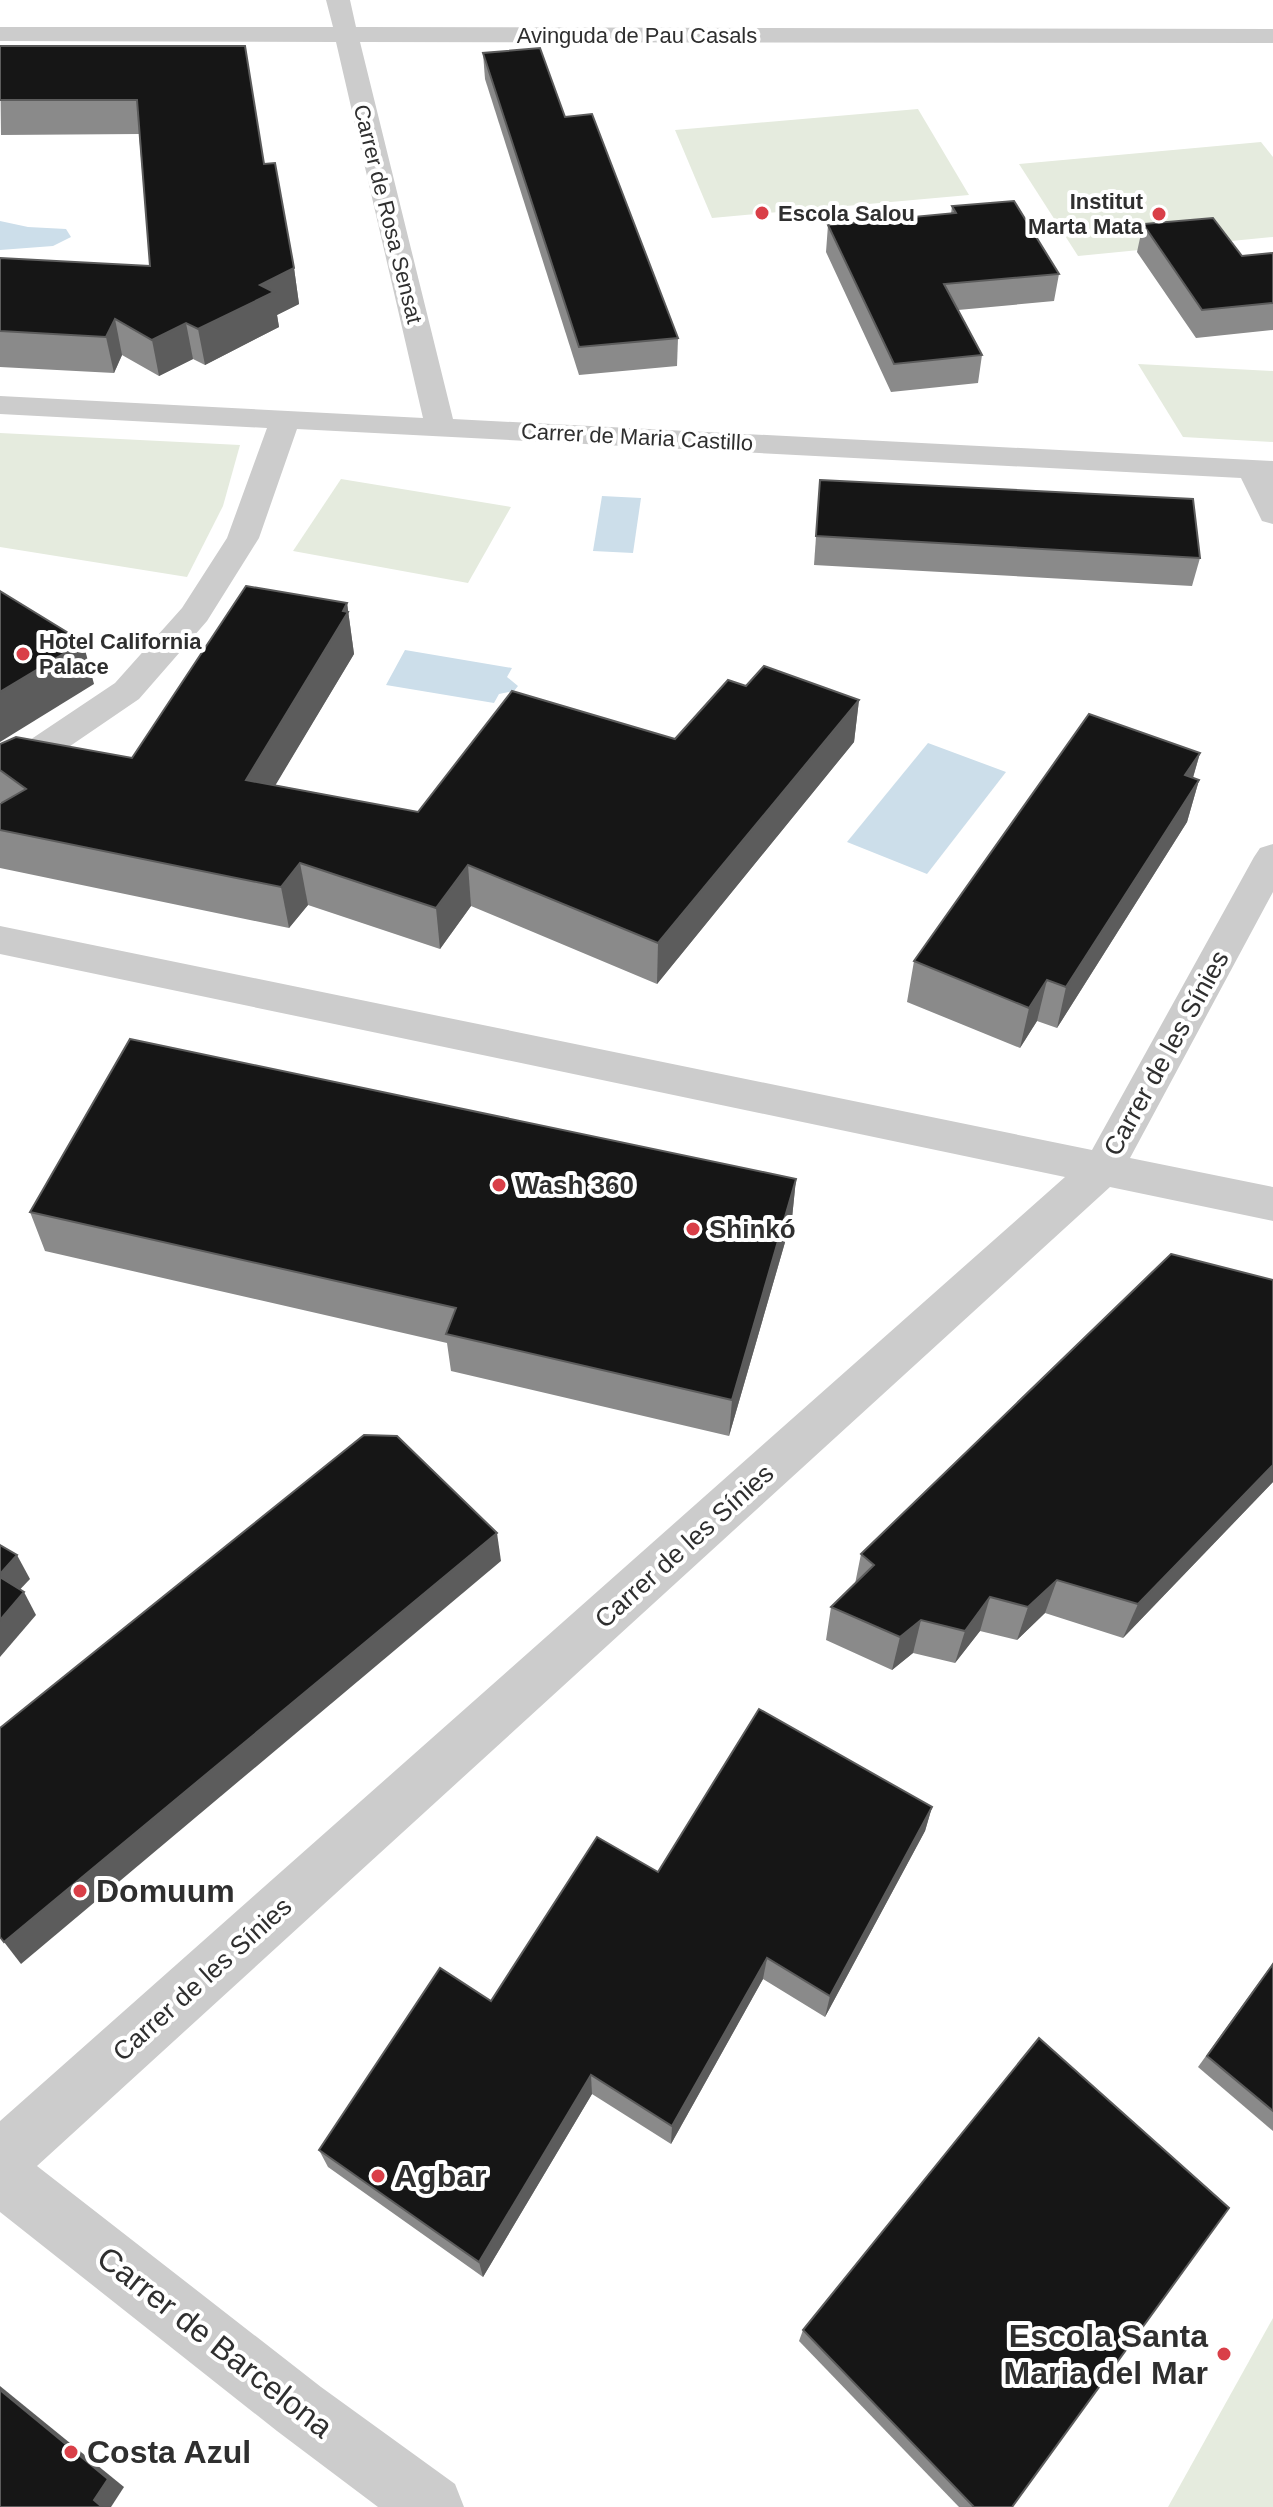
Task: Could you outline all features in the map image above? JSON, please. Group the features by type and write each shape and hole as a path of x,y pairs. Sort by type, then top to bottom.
{"street":[{"name":"Avinguda de Pau Casals","path":"0,34 342,19"},
{"name":"Avinguda de Pau Casals","path":"0,22 342,19 1273,22"},
{"name":"Carrer de Rosa Sensat","path":"342,19 440,427"},
{"name":"Avinguda de Pau Casals","path":"917,23 1273,36"},
{"name":"Carrer de Maria Castillo","path":"0,405 1262,469"},
{"path":"0,777 127,691 195,614 243,538 285,419"},
{"path":"1262,469 1273,514"},
{"name":"Carrer de les Sínies","path":"0,2160 1103,1168 1273,857"},
{"path":"0,940 1273,1204"},
{"name":"Carrer de Barcelona","path":"0,2174 299,2409 432,2507"}],"shaded area":[{"path":"918,109 969,195 712,218 675,130"},
{"path":"1261,142 1273,157 1273,237 1078,256 1019,164"},
{"path":"1138,364 1273,371 1273,442 1183,437"},
{"path":"0,433 240,445 223,506 187,577 0,547"},
{"path":"341,479 511,507 468,583 293,551"},
{"path":"1273,2318 1273,2507 1168,2507"}],"water":[{"path":"0,221 28,227 66,229 71,237 53,246 0,250"},
{"path":"602,496 641,498 633,553 593,551"},
{"path":"405,650 512,668 507,677 518,686 514,691 499,694 494,703 386,685"},
{"path":"928,743 1006,772 927,874 847,842"}],"building":[{"path":"0,46 245,46 264,164 275,163 294,268 260,285 274,292 198,329 186,323 152,340 115,319 106,337 0,331 0,258 150,266 137,100 0,100"},
{"path":"540,48 565,117 592,114 678,338 579,347 483,53"},
{"path":"1014,201 1059,274 944,284 982,355 894,364 828,225 956,213 952,206"},
{"path":"1213,218 1242,256 1273,253 1273,303 1202,310 1143,224"},
{"path":"820,480 1193,499 1200,558 816,536"},
{"path":"246,586 347,603 343,611 348,612 246,780 418,812 512,691 675,739 728,680 746,686 764,666 859,700 658,943 468,865 436,908 300,863 281,887 0,830 0,804 26,789 0,770 0,744 16,737 132,758"},
{"path":"0,591 83,642 0,692"},
{"path":"1089,714 1200,753 1185,775 1199,780 1066,987 1047,980 1029,1008 914,961"},
{"path":"130,1039 796,1179 732,1400 446,1334 456,1308 30,1212"},
{"path":"1171,1254 1273,1280 1273,1465 1138,1604 1057,1580 1028,1607 990,1597 965,1631 921,1620 900,1637 831,1607 874,1565 861,1554"},
{"path":"364,1435 397,1436 497,1533 4,1942 0,1937 0,1728"},
{"path":"0,1545 17,1555 0,1574"},
{"path":"0,1577 24,1592 0,1620"},
{"path":"759,1709 932,1807 830,1996 767,1958 672,2126 591,2075 479,2262 319,2150 440,1968 491,2001 597,1837 658,1872"},
{"path":"1273,1964 1273,2111 1207,2056"},
{"path":"1039,2038 1229,2208 1012,2507 974,2507 803,2330"},
{"path":"0,2390 108,2479 94,2500 102,2507 0,2507"}],"place":[{"name":"Escola Salou","path":"762,213"},
{"name":"Institut Marta Mata","path":"1159,214"},
{"name":"Hotel California Palace","path":"23,654"},
{"name":"Wash 360","path":"499,1185"},
{"name":"Shinkó","path":"693,1229"},
{"name":"Domuum","path":"80,1891"},
{"name":"Agbar","path":"378,2176"},
{"name":"Escola Santa Maria del Mar","path":"1224,2354"},
{"name":"Costa Azul","path":"71,2452"}]}
